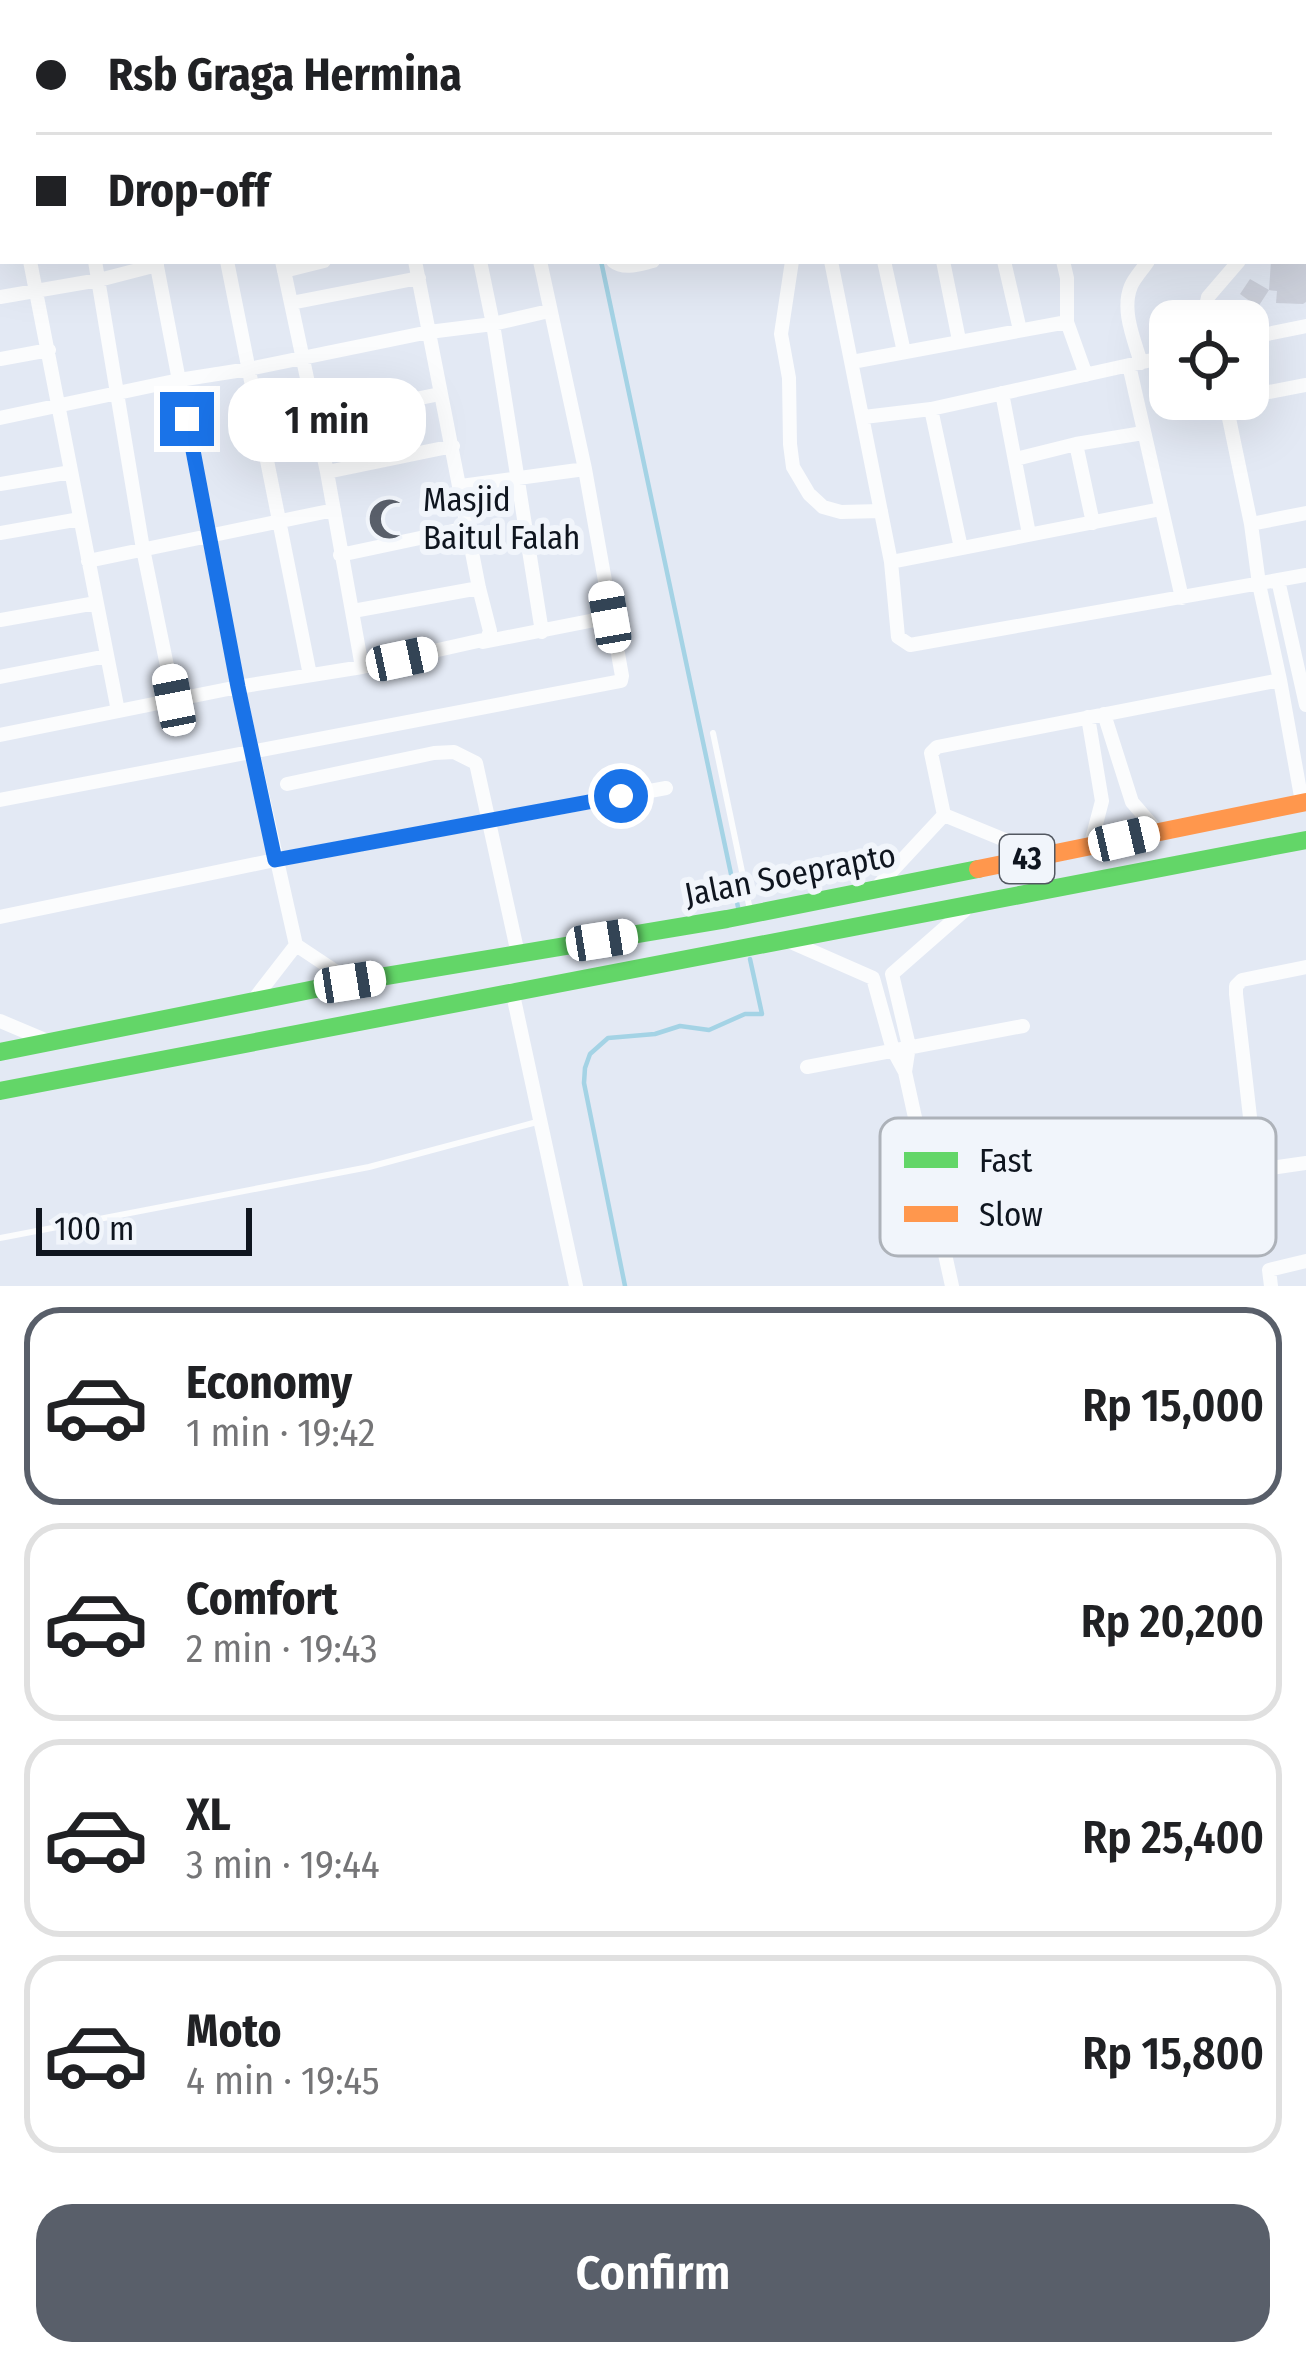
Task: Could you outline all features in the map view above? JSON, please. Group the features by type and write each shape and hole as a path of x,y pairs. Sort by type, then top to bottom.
{"main road":[{"name":"Jalan Soeprapto","path":"0,1052 350,982 873,891 1304,802"},
{"name":"Jalan Soeprapto","path":"0,1091 1306,840"}],"street":[{"path":"31,264 118,711"},
{"path":"96,264 143,549 174,700"},
{"path":"0,297 99,280 154,264"},
{"path":"157,264 251,752 296,945 350,982"},
{"path":"228,264 310,675"},
{"path":"416,264 490,631 483,642"},
{"path":"481,264 542,632"},
{"path":"0,800 618,683 622,676 585,469 541,264"},
{"path":"792,264 782,334 794,467 808,494 823,507 841,512 881,511"},
{"path":"832,264 891,562 898,637 910,645 1306,575"},
{"path":"885,264 904,352"},
{"path":"944,264 959,340"},
{"path":"1005,264 1020,330"},
{"path":"1064,264 1067,322 1086,375"},
{"path":"1067,278 1076,264"},
{"path":"1146,264 1131,286 1129,322 1143,433 1182,598"},
{"path":"1207,300 1236,264"},
{"path":"283,266 362,667"},
{"path":"291,303 419,278"},
{"path":"0,418 549,311"},
{"path":"852,362 1067,322"},
{"path":"1269,334 1306,326"},
{"path":"0,358 49,350"},
{"path":"864,417 931,409 1149,361"},
{"path":"1269,393 1306,386"},
{"path":"316,419 440,394"},
{"path":"1002,394 1029,534"},
{"path":"931,409 962,548"},
{"path":"1233,420 1258,584 1301,770 1304,802"},
{"path":"1016,459 1143,433"},
{"path":"1076,444 1093,524"},
{"path":"327,472 453,446"},
{"path":"461,486 585,469"},
{"path":"0,484 71,472"},
{"path":"891,562 1161,509"},
{"path":"88,561 334,511"},
{"path":"1251,524 1306,513"},
{"path":"0,533 80,519"},
{"path":"340,555 467,528"},
{"path":"1278,580 1306,705"},
{"path":"353,610 479,588"},
{"path":"0,620 96,603"},
{"path":"0,735 610,617"},
{"path":"0,677 107,656"},
{"path":"944,814 932,749 1280,680"},
{"path":"1104,715 1132,802 1157,831"},
{"path":"1088,717 1102,801 1090,847"},
{"path":"287,784 434,753 454,752 476,763 518,954"},
{"path":"0,917 275,860 666,788"},
{"path":"944,814 1043,856"},
{"path":"873,891 944,814"},
{"path":"788,940 873,978 892,974 973,903"},
{"path":"252,1002 296,945"},
{"path":"1250,1118 1236,986 1243,980 1306,967"},
{"path":"892,974 909,1046 905,1072"},
{"path":"873,978 915,1118"},
{"path":"512,990 576,1286"},
{"path":"0,1022 48,1041"},
{"path":"807,1067 1023,1026"},
{"path":"1276,1167 1306,1163"},
{"path":"946,1256 953,1286"},
{"path":"1271,1286 1269,1270 1306,1261"}],"lane":[{"path":"713,733 742,916"},
{"path":"0,1238 369,1167 540,1121"}],"building":[{"path":"1271,264 1306,264 1306,302 1276,303 1277,291 1269,290"},
{"path":"1250,279 1269,290 1263,300 1248,300 1240,294"}],"waterway":[{"path":"602,264 738,907"},
{"path":"625,1286 584,1083 590,1054 608,1038 655,1034 680,1026 709,1030 745,1014 762,1014 750,959"}],"traffic: fast":[{"path":"0,1091 1306,840"},
{"path":"0,1052 350,982 727,919 978,869"}],"traffic: slow":[{"path":"978,869 1306,802"}],"place":[{"name":"Masjid Baitul Falah","path":"389,519"}],"route":[{"path":"187,419 275,860 621,796"}]}
